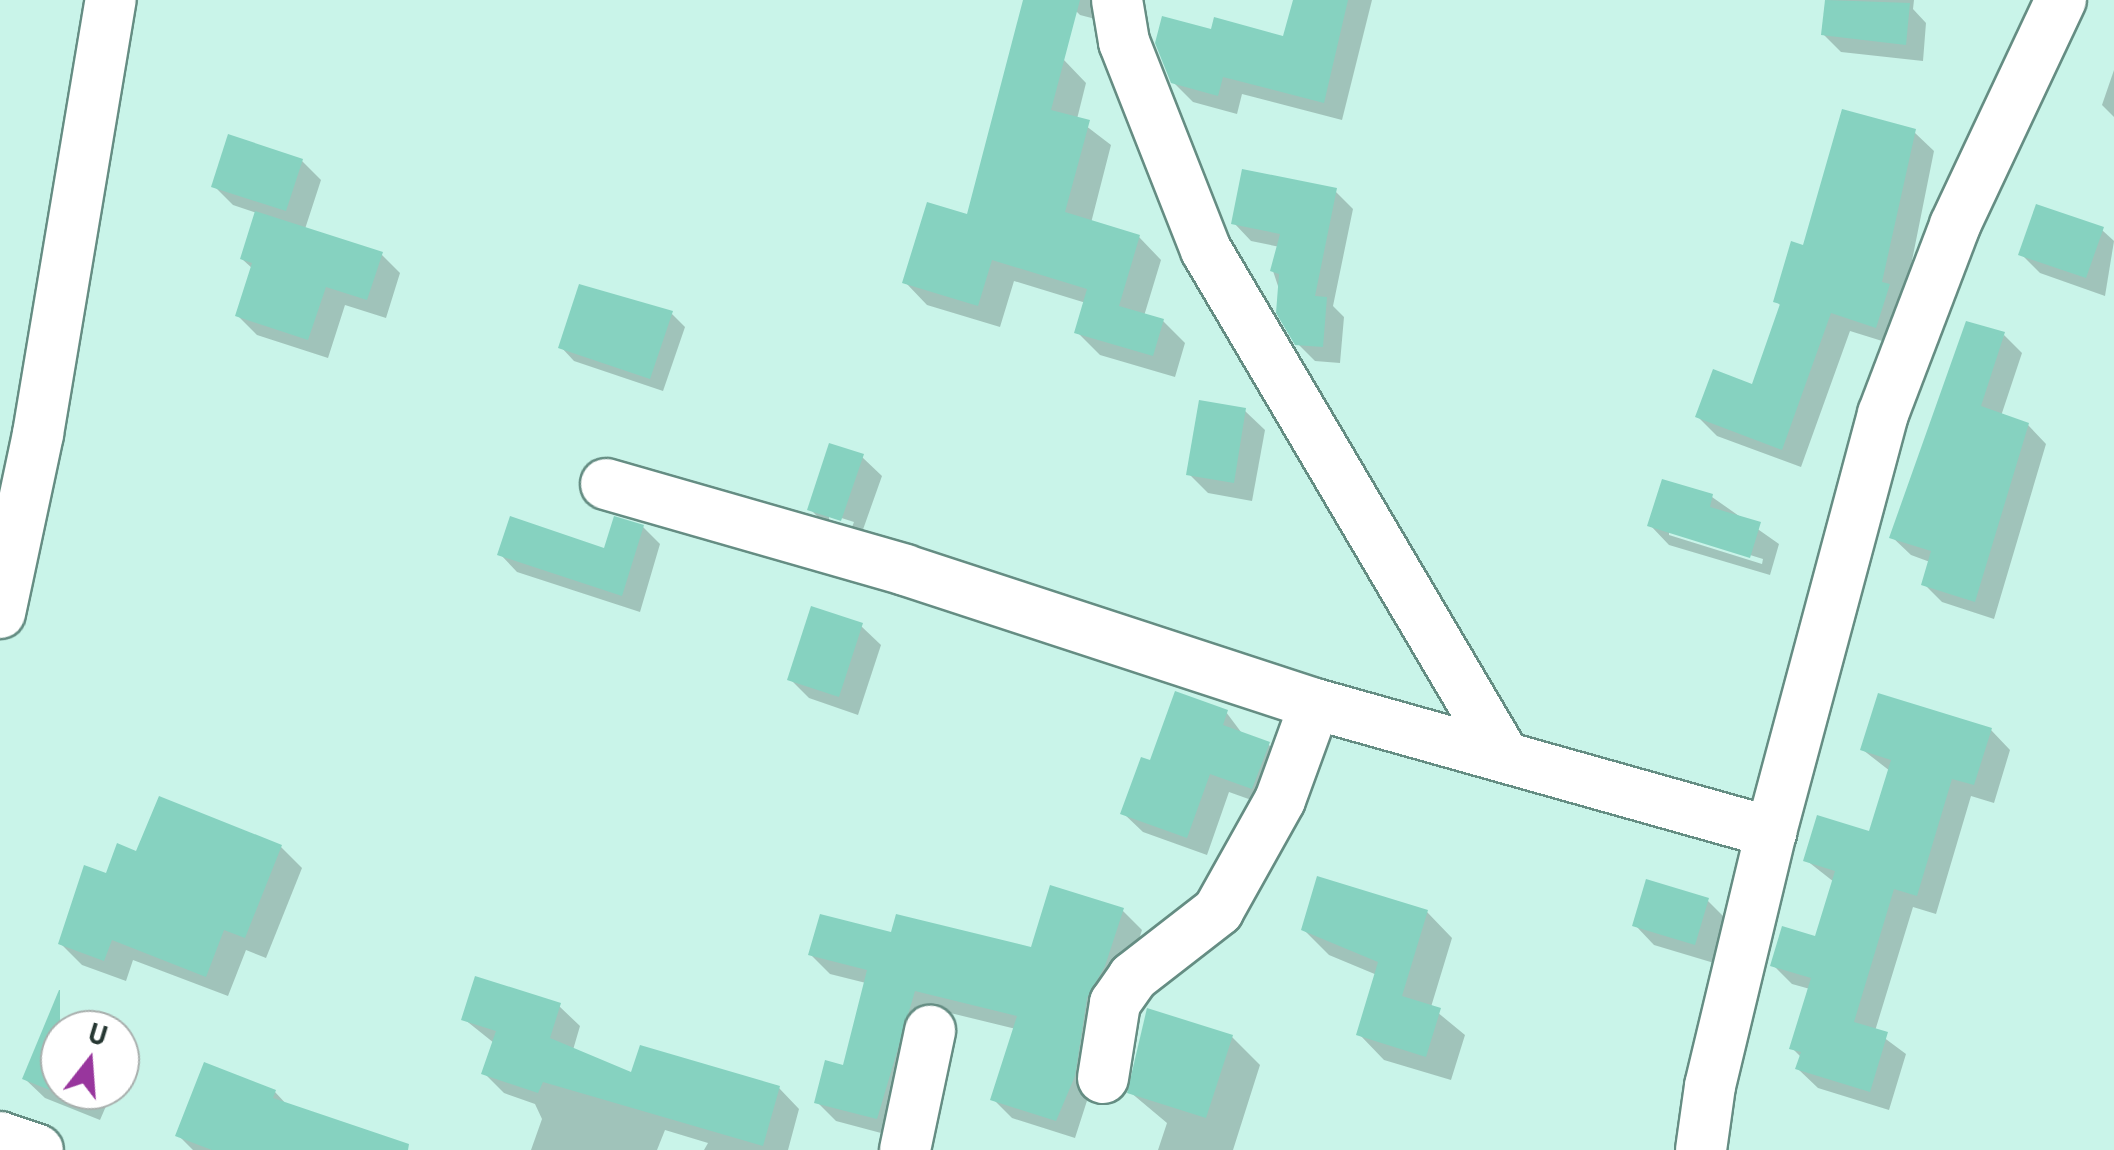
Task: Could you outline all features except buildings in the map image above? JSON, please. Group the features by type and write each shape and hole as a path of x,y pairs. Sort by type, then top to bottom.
{"street":[{"path":"0,613 38,434 111,0"},
{"path":"1118,0 1124,42 1206,250 1504,756"},
{"path":"1702,1150 1710,1086 1772,832 1883,414 1920,306 2061,0"},
{"path":"606,484 905,570 1316,704 1772,832"},
{"path":"1103,1078 1114,1004 1133,977 1218,912 1280,800 1316,704"},
{"path":"905,1150 930,1031"},
{"path":"0,1137 38,1150"}]}
